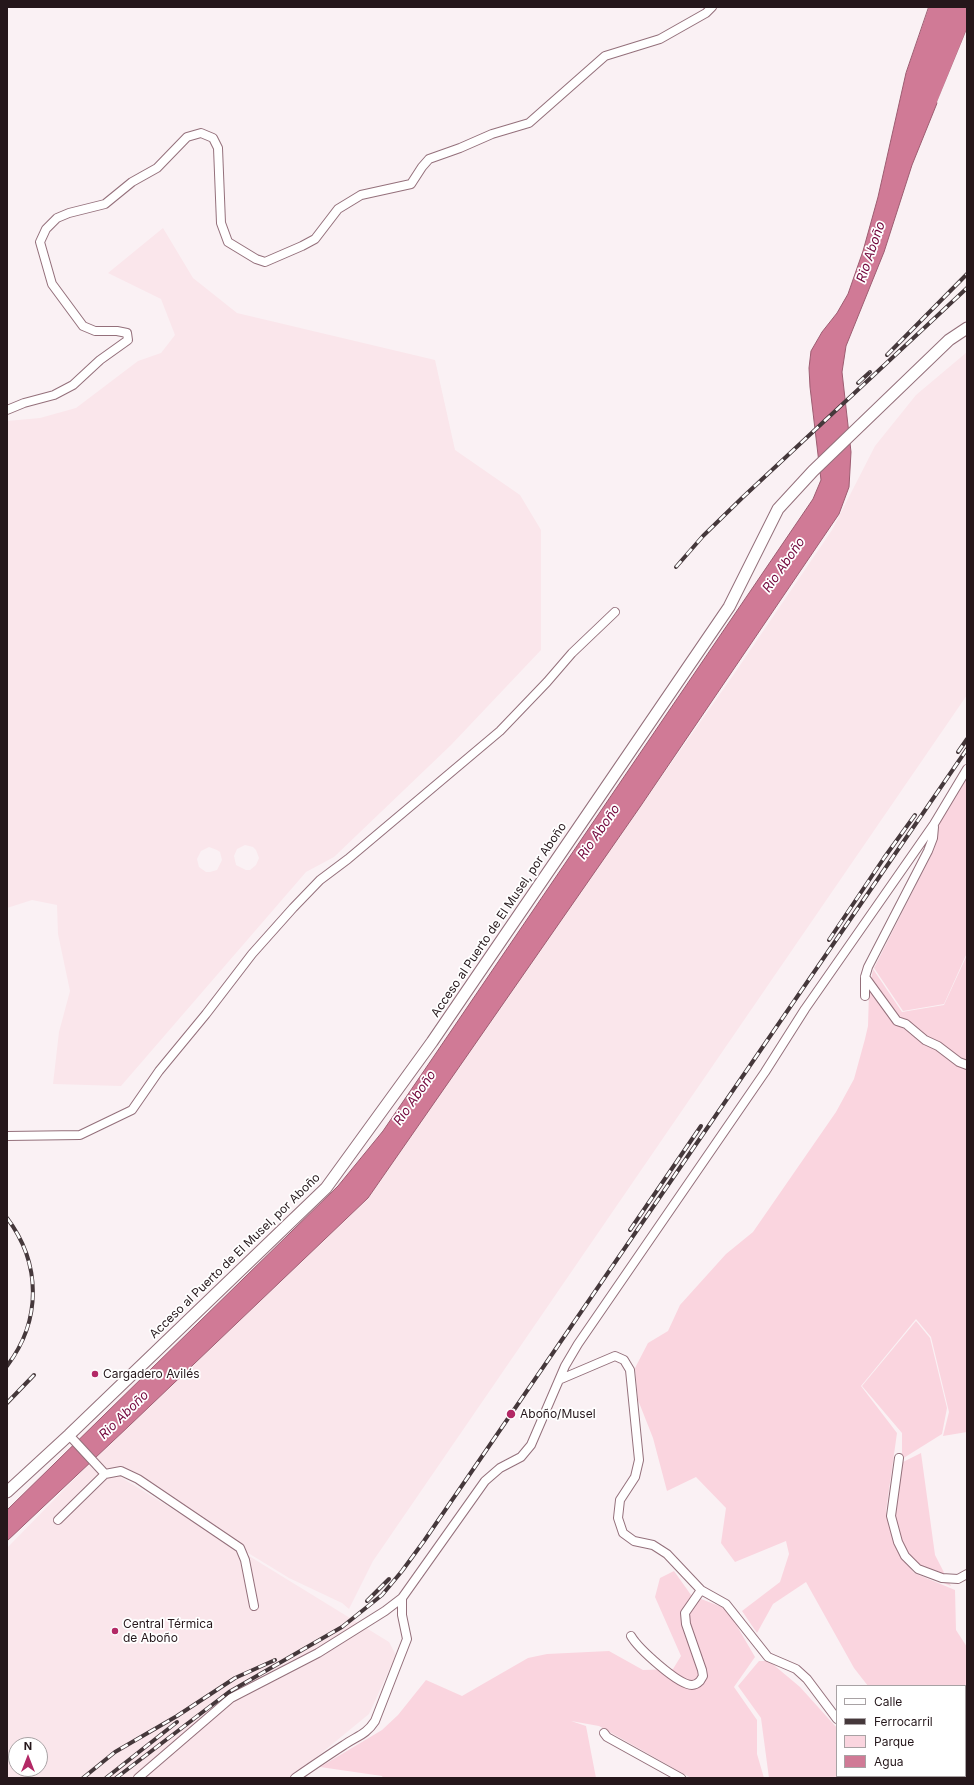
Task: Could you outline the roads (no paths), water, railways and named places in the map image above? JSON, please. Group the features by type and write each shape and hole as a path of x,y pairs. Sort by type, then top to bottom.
{"street":[{"path":"7,410 24,403 54,395 73,385 100,360 128,340 127,333 117,331 95,331 83,326 52,284 40,242 46,229 57,218 69,212 105,204 132,182 157,168 187,137 201,133 213,138 218,148 221,223 228,242 256,259 265,262 315,239 338,209 361,195 411,184 429,159 460,148 492,134 529,123 605,56 660,39 706,13 712,7"},
{"name":"Acceso al Puerto de El Musel, por Aboño","path":"7,1492 71,1437 326,1188 432,1042 729,607 778,509 813,471 949,340 967,328"},
{"path":"7,1136 80,1135 132,1110 159,1071 206,1014 252,954 320,880 348,859 500,731 547,682 572,653 615,612"},
{"path":"138,1778 231,1698 318,1653 386,1611 402,1598 485,1482 500,1468 521,1457 531,1445 561,1379 565,1366 578,1344 743,1104 805,1009 934,824 967,769"},
{"path":"865,996 865,977 868,967 928,851 934,824"},
{"path":"865,977 897,1021 906,1024 925,1040 938,1046 959,1062 967,1065"},
{"path":"561,1379 614,1356 624,1360 630,1370 639,1460 635,1477 620,1500 618,1518 623,1533 634,1541 653,1545 662,1551 702,1590 726,1604 768,1657 796,1669 807,1679 836,1718"},
{"path":"71,1437 105,1474"},
{"path":"899,1458 891,1516 898,1542 905,1556 918,1569 942,1578 958,1579 967,1574"},
{"path":"58,1520 105,1474 121,1471 138,1480 240,1548 245,1560 254,1606"},
{"path":"631,1636 637,1645 676,1678 687,1684 693,1685 700,1681 703,1676 702,1670 686,1624 685,1613 702,1590"},
{"path":"295,1778 345,1744 364,1734 369,1730 375,1721 407,1639 402,1615 402,1598"},
{"path":"604,1733 607,1737 681,1778"},
{"path":"947,1777 951,1778"}],"water":[{"name":"Rio Aboño","path":"929,7 967,7 967,29 912,165 884,252 846,346 842,372 851,452 849,487 839,514 640,807 368,1198 7,1541 7,1510 338,1186 383,1131 813,499 821,480 810,387 809,368 811,351 848,294 863,251 878,197 906,73"}],"railway":[{"path":"887,355 967,274"},
{"path":"676,567 703,536 742,498 967,288"},
{"path":"858,383 870,372"},
{"path":"958,752 967,739"},
{"path":"116,1778 229,1692 342,1627 382,1595 402,1571 967,749"},
{"path":"829,940 915,815"},
{"path":"630,1230 701,1126"},
{"path":"7,1218 18,1235 26,1254 31,1272 33,1292 27,1330 7,1366"},
{"path":"7,1403 34,1375"},
{"path":"367,1601 389,1579"},
{"path":"83,1778 115,1752 177,1716 235,1678 275,1660"},
{"path":"106,1778 177,1722"}],"place":[{"name":"Cargadero Avilés","path":"95,1374"},
{"name":"Aboño/Musel","path":"511,1414"},
{"name":"Central Térmica de Aboño","path":"115,1631"}]}
